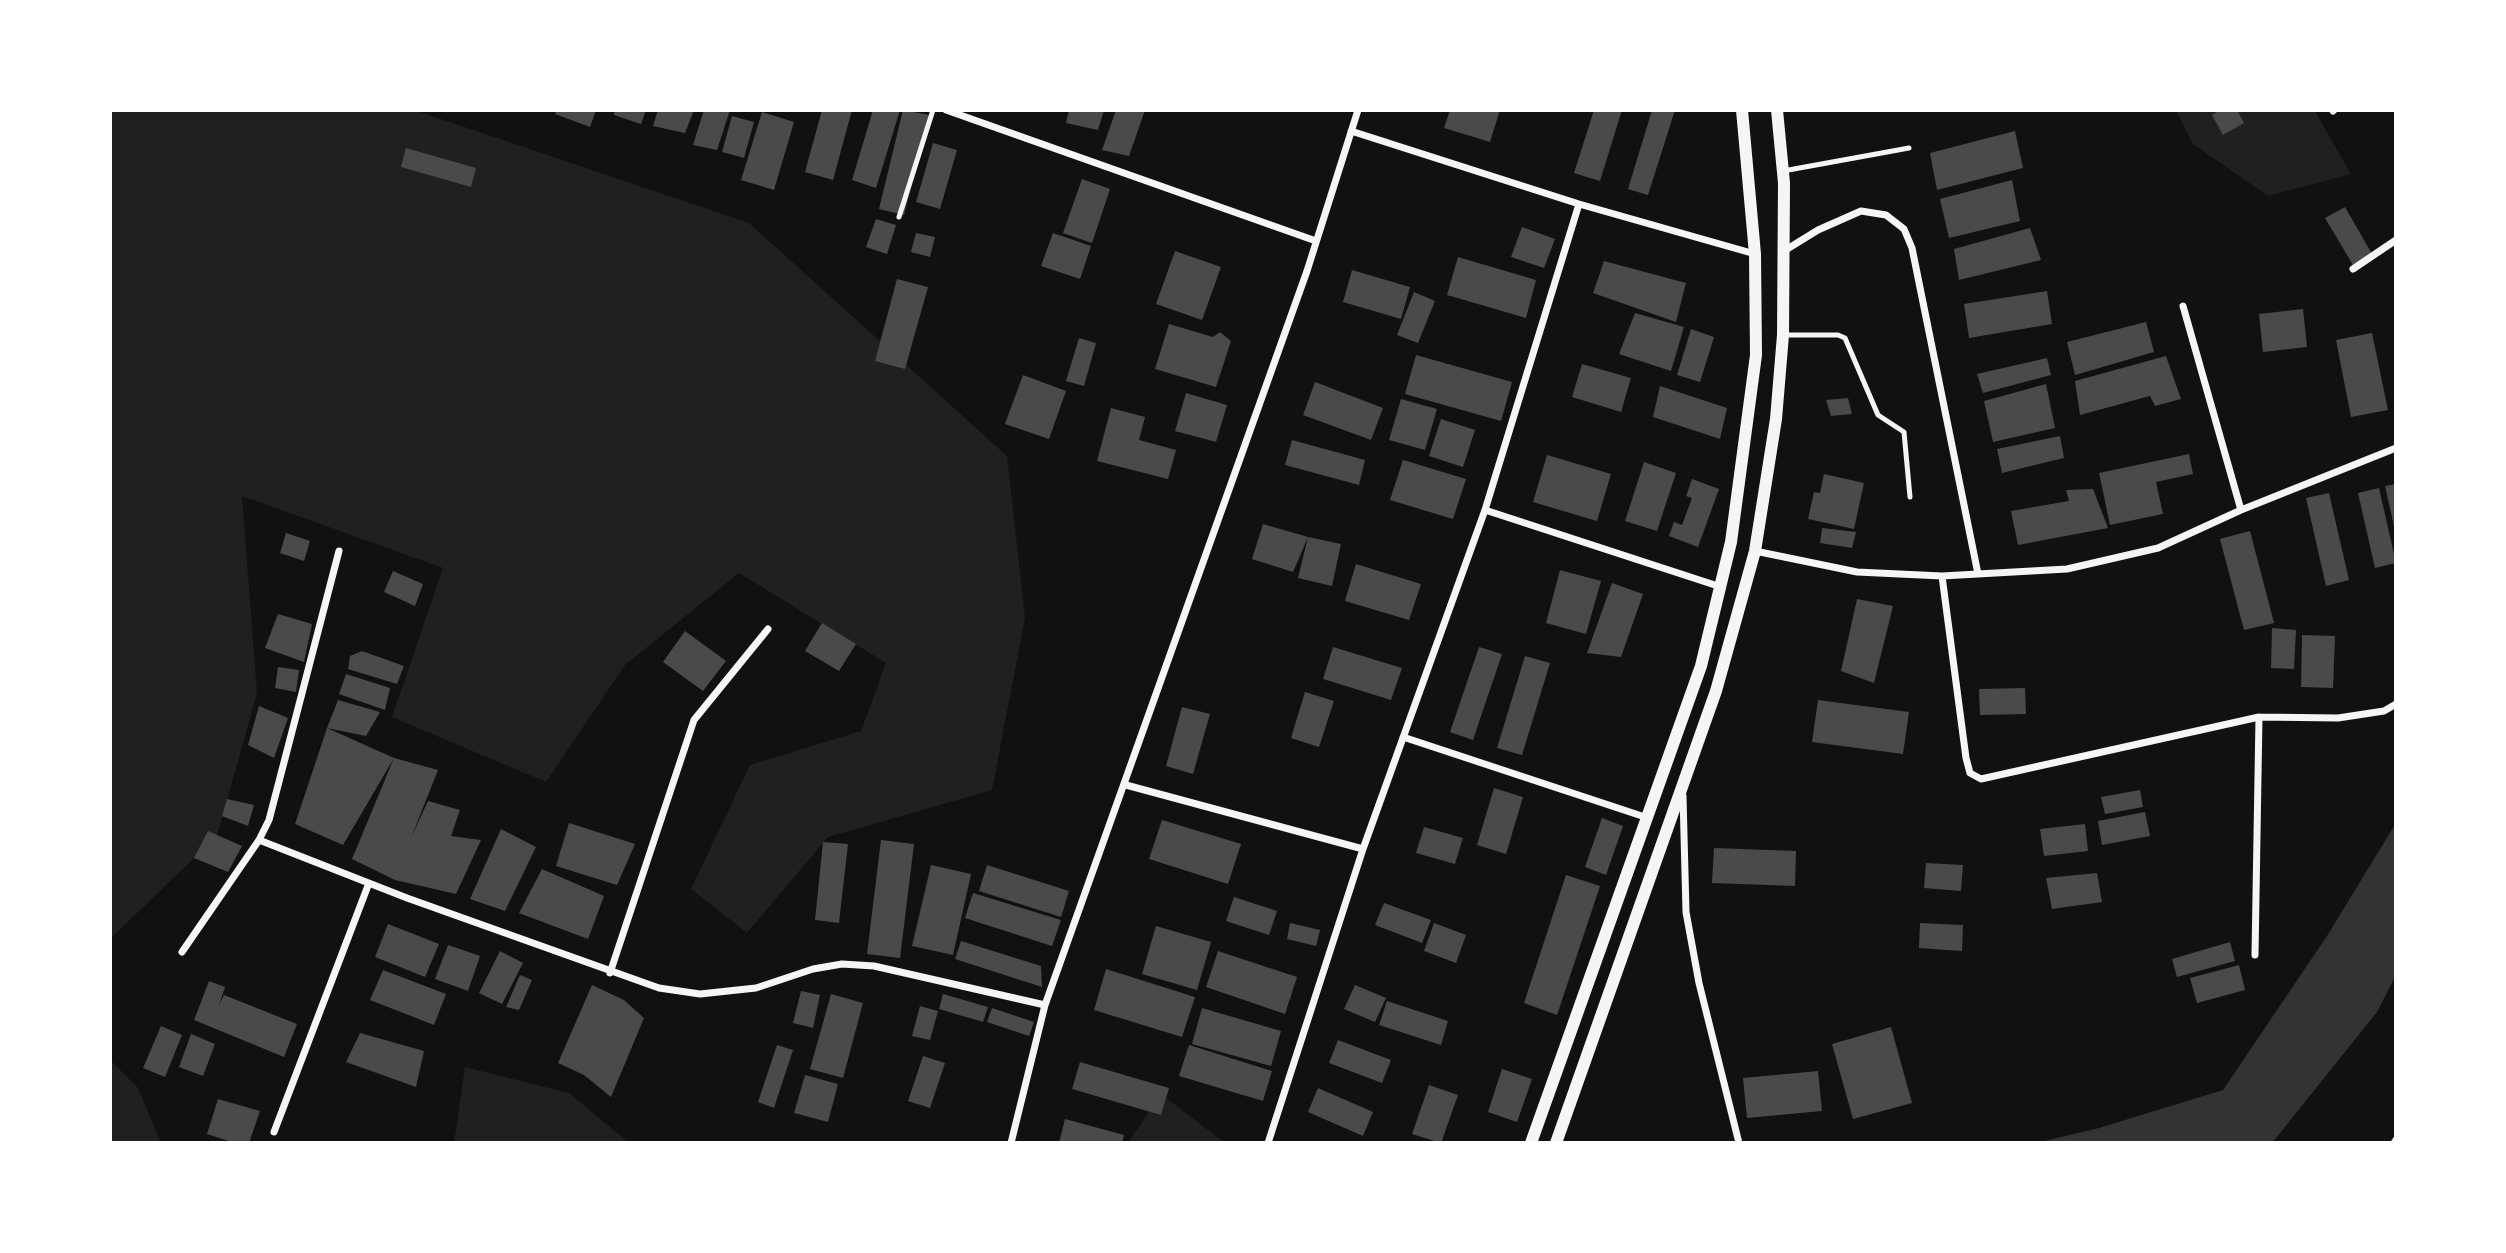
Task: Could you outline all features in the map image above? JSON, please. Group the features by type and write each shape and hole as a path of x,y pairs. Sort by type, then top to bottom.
{"street":[{"path":"946,110 1316,241"},
{"path":"1011,1143 1045,1005 1126,785 1316,241 1358,110"},
{"path":"1531,1143 1701,666 1722,587 1731,542 1756,355 1755,254 1742,110"},
{"path":"1556,1143 1683,788 1730,646 1755,551 1776,419 1783,335 1783,171 1777,110"},
{"path":"1352,131 1579,204 1755,254"},
{"path":"1268,1143 1363,849 1485,510 1579,204"},
{"path":"1784,251 1818,230 1861,211 1886,215 1903,229 1912,248 1978,574"},
{"path":"2353,269 2396,240"},
{"path":"2183,306 2241,510"},
{"path":"1755,551 1857,572 1942,576 2067,569 2158,548 2241,510 2396,448"},
{"path":"1485,510 1722,587"},
{"path":"182,952 260,840 269,820 339,551"},
{"path":"1942,576 1966,758 1970,773 1981,779 2259,717 2338,718 2384,711 2396,704"},
{"path":"610,973 694,720 768,629"},
{"path":"2255,955 2259,717"},
{"path":"1403,737 1648,818"},
{"path":"1126,785 1363,849"},
{"path":"1683,788 1686,912 1699,983 1739,1143"},
{"path":"260,840 610,973 659,988 700,994 756,988 813,969 842,964 874,966 1045,1005"},
{"path":"274,1132 369,883"}],"lane":[{"path":"899,217 933,110"},
{"path":"1783,171 1909,148"},
{"path":"1783,335 1838,335 1845,338 1878,415 1904,432 1910,497"}],"shaded area":[{"path":"110,110 414,110 749,223 1007,456 1025,618 992,790 828,837 747,933 691,889 750,765 861,731 886,663 739,573 625,665 546,782 392,717 443,568 242,496 257,693 217,836 110,939"},
{"path":"2176,110 2318,110 2316,113 2351,174 2268,196 2193,144"},
{"path":"2396,823 2396,975 2377,1012 2272,1143 2036,1143 2099,1128 2223,1090 2327,936"},
{"path":"110,1060 138,1088 161,1143 110,1143"},
{"path":"465,1067 569,1093 629,1143 454,1143"},
{"path":"1161,1094 1225,1143 1128,1143"}],"building":[{"path":"557,110 596,110 590,127 555,114"},
{"path":"615,110 646,110 641,124 614,115"},
{"path":"658,110 694,110 685,133 653,126"},
{"path":"704,110 730,110 717,150 693,145"},
{"path":"822,110 852,110 833,180 805,172"},
{"path":"873,110 900,110 876,188 852,180"},
{"path":"903,110 929,115 904,215 879,209"},
{"path":"1069,110 1104,110 1098,130 1066,123"},
{"path":"1116,110 1145,110 1129,156 1102,150"},
{"path":"1450,110 1500,110 1490,142 1444,128"},
{"path":"1594,110 1622,110 1600,181 1574,173"},
{"path":"1652,110 1675,110 1648,195 1628,189"},
{"path":"2220,110 2237,110 2244,123 2223,135 2212,115"},
{"path":"762,112 794,122 774,190 741,180"},
{"path":"732,116 754,122 744,158 722,152"},
{"path":"2015,131 2023,168 1937,190 1930,153"},
{"path":"933,143 957,150 940,209 916,202"},
{"path":"406,148 476,168 471,187 401,167"},
{"path":"1082,179 1110,189 1092,243 1063,233"},
{"path":"2012,180 2020,221 1949,238 1940,199"},
{"path":"2345,207 2372,254 2353,265 2325,218"},
{"path":"876,219 896,225 887,254 866,247"},
{"path":"1522,227 1555,239 1544,268 1511,257"},
{"path":"2030,228 2041,260 1959,280 1954,249"},
{"path":"916,233 935,237 930,257 911,252"},
{"path":"1053,233 1091,246 1080,279 1041,266"},
{"path":"1175,251 1221,267 1202,320 1156,304"},
{"path":"1458,257 1536,280 1526,318 1447,295"},
{"path":"1604,261 1686,283 1676,322 1593,293"},
{"path":"1352,270 1410,287 1401,319 1343,302"},
{"path":"897,279 928,287 905,369 875,361"},
{"path":"2047,291 2052,324 1969,338 1964,304"},
{"path":"1414,292 1435,301 1418,343 1397,335"},
{"path":"2303,309 2307,347 2263,352 2259,314"},
{"path":"1635,313 1684,327 1671,371 1619,354"},
{"path":"2146,322 2154,352 2075,375 2067,342"},
{"path":"1169,324 1213,337 1220,332 1231,341 1216,387 1155,369"},
{"path":"1691,329 1714,337 1700,382 1677,375"},
{"path":"2372,333 2388,410 2351,417 2336,340"},
{"path":"1079,338 1096,343 1084,386 1066,381"},
{"path":"1416,355 1512,382 1501,421 1405,394"},
{"path":"2166,356 2181,399 2155,406 2150,396 2080,415 2075,381"},
{"path":"2047,358 2051,375 1983,393 1977,374"},
{"path":"1582,364 1631,378 1621,412 1572,397"},
{"path":"1023,375 1066,391 1049,439 1005,424"},
{"path":"1315,382 1383,408 1371,440 1303,415"},
{"path":"2046,384 2055,428 1993,442 1984,401"},
{"path":"1660,386 1727,408 1720,439 1653,417"},
{"path":"1186,393 1227,405 1216,442 1175,431"},
{"path":"1848,398 1852,414 1831,416 1826,400"},
{"path":"1401,399 1437,409 1425,450 1389,440"},
{"path":"1111,408 1145,417 1139,440 1176,450 1168,479 1097,461"},
{"path":"1441,419 1475,430 1463,467 1429,456"},
{"path":"2060,436 2064,458 2002,473 1997,449"},
{"path":"1292,440 1365,460 1359,485 1285,465"},
{"path":"2189,454 2193,474 2156,482 2163,514 2110,525 2099,473"},
{"path":"1547,455 1611,474 1597,521 1533,502"},
{"path":"1403,460 1466,479 1453,519 1390,500"},
{"path":"1644,462 1676,473 1657,531 1625,521"},
{"path":"1824,474 1864,483 1854,529 1808,519 1814,492 1820,493"},
{"path":"1692,479 1719,489 1698,547 1669,536 1674,522 1682,525 1692,498 1686,496"},
{"path":"2396,484 2396,531 2395,531 2385,486"},
{"path":"2379,488 2396,563 2375,568 2358,493"},
{"path":"2093,489 2108,528 2018,545 2011,511 2069,501 2066,490"},
{"path":"2329,493 2349,580 2326,586 2306,498"},
{"path":"1263,524 1308,537 1293,572 1252,559"},
{"path":"1822,528 1856,532 1852,548 1820,543"},
{"path":"2250,531 2274,623 2244,630 2220,539"},
{"path":"286,533 310,541 304,561 280,553"},
{"path":"1308,537 1341,544 1332,586 1298,578"},
{"path":"1356,564 1421,584 1409,620 1345,601"},
{"path":"1560,570 1601,581 1586,634 1546,623"},
{"path":"393,571 423,584 415,606 384,592"},
{"path":"1612,583 1643,594 1621,657 1587,653"},
{"path":"1857,599 1893,606 1874,683 1841,671"},
{"path":"278,614 312,624 304,662 265,648"},
{"path":"822,623 856,644 839,671 805,651"},
{"path":"2272,628 2296,630 2294,669 2271,668"},
{"path":"685,631 726,661 703,691 663,662"},
{"path":"2302,635 2335,636 2333,688 2301,687"},
{"path":"1333,647 1402,668 1391,700 1323,679"},
{"path":"1479,647 1502,654 1473,740 1450,732"},
{"path":"362,651 404,666 397,684 348,669 350,656"},
{"path":"1525,656 1550,663 1522,755 1497,748"},
{"path":"278,667 299,670 296,692 275,688"},
{"path":"346,674 390,688 385,710 339,694"},
{"path":"2025,688 2026,714 1980,715 1979,689"},
{"path":"1305,692 1334,701 1319,747 1291,738"},
{"path":"338,700 380,712 366,736 327,728"},
{"path":"1818,700 1909,712 1903,754 1812,742"},
{"path":"259,706 288,718 274,758 248,745"},
{"path":"1182,707 1210,714 1193,774 1166,766"},
{"path":"327,728 394,758 343,845 295,824"},
{"path":"394,758 438,770 411,838 428,801 460,810 451,836 481,840 456,894 395,880 352,859"},
{"path":"1494,788 1523,797 1506,854 1477,845"},
{"path":"2140,790 2143,807 2105,814 2101,797"},
{"path":"227,799 254,805 248,826 222,816"},
{"path":"2145,812 2150,836 2102,845 2098,821"},
{"path":"1602,818 1623,826 1606,875 1585,867"},
{"path":"1162,820 1241,844 1228,884 1149,859"},
{"path":"569,823 635,844 617,885 556,866"},
{"path":"2085,824 2088,851 2044,856 2040,829"},
{"path":"1424,827 1463,838 1455,864 1416,853"},
{"path":"501,829 536,847 505,911 470,899"},
{"path":"208,831 242,846 228,872 194,858"},
{"path":"881,840 914,844 900,958 867,954"},
{"path":"823,842 848,844 839,923 815,920"},
{"path":"1714,848 1796,851 1795,886 1712,883"},
{"path":"1926,863 1963,865 1961,891 1924,888"},
{"path":"931,865 971,874 953,955 912,946"},
{"path":"987,865 1069,891 1061,917 979,891"},
{"path":"542,869 604,896 588,939 519,913"},
{"path":"2097,873 2102,902 2052,909 2046,878"},
{"path":"1566,875 1600,886 1557,1015 1524,1003"},
{"path":"973,893 1061,920 1052,946 965,918"},
{"path":"1234,897 1277,911 1269,935 1226,921"},
{"path":"1384,903 1431,920 1422,943 1375,925"},
{"path":"1290,923 1320,930 1316,946 1287,939"},
{"path":"1434,923 1466,935 1456,963 1424,951"},
{"path":"1920,923 1963,925 1962,951 1919,948"},
{"path":"388,924 439,944 425,977 375,957"},
{"path":"1156,926 1211,942 1197,990 1142,974"},
{"path":"961,941 1041,966 1042,987 955,959"},
{"path":"2230,942 2235,961 2177,977 2172,959"},
{"path":"448,945 480,956 468,991 435,979"},
{"path":"500,951 523,963 502,1004 479,993"},
{"path":"1218,951 1297,977 1285,1014 1206,987"},
{"path":"2239,965 2245,990 2197,1003 2190,978"},
{"path":"1106,969 1195,997 1182,1037 1094,1010"},
{"path":"383,970 446,994 434,1025 370,1000"},
{"path":"520,975 532,980 519,1010 506,1007"},
{"path":"209,981 225,987 219,1005 224,995 297,1024 284,1057 194,1020"},
{"path":"592,985 624,1000 644,1018 611,1097 584,1075 558,1063"},
{"path":"1355,985 1386,998 1375,1022 1344,1009"},
{"path":"801,991 820,995 813,1028 793,1023"},
{"path":"831,994 863,1003 843,1078 810,1069"},
{"path":"943,994 988,1007 983,1022 939,1009"},
{"path":"1387,1001 1448,1021 1441,1045 1379,1025"},
{"path":"920,1006 938,1011 930,1040 912,1036"},
{"path":"992,1008 1034,1022 1029,1036 987,1022"},
{"path":"1202,1008 1281,1031 1271,1066 1192,1044"},
{"path":"161,1026 182,1035 165,1077 143,1068"},
{"path":"1891,1027 1912,1103 1853,1119 1832,1044"},
{"path":"360,1033 424,1051 416,1087 346,1062"},
{"path":"191,1034 215,1044 203,1076 179,1067"},
{"path":"1338,1040 1391,1060 1382,1083 1329,1063"},
{"path":"777,1045 793,1050 774,1108 758,1102"},
{"path":"1189,1045 1272,1071 1263,1101 1179,1076"},
{"path":"923,1056 945,1063 930,1108 908,1101"},
{"path":"1080,1062 1169,1088 1161,1115 1072,1089"},
{"path":"1502,1069 1532,1079 1517,1122 1488,1112"},
{"path":"1818,1071 1822,1111 1747,1118 1743,1078"},
{"path":"805,1075 838,1084 828,1122 794,1113"},
{"path":"1429,1085 1458,1095 1441,1143 1412,1134"},
{"path":"1318,1088 1373,1112 1363,1136 1308,1112"},
{"path":"218,1099 260,1111 249,1143 235,1143 207,1134"},
{"path":"1065,1119 1124,1135 1122,1143 1059,1143"}]}
